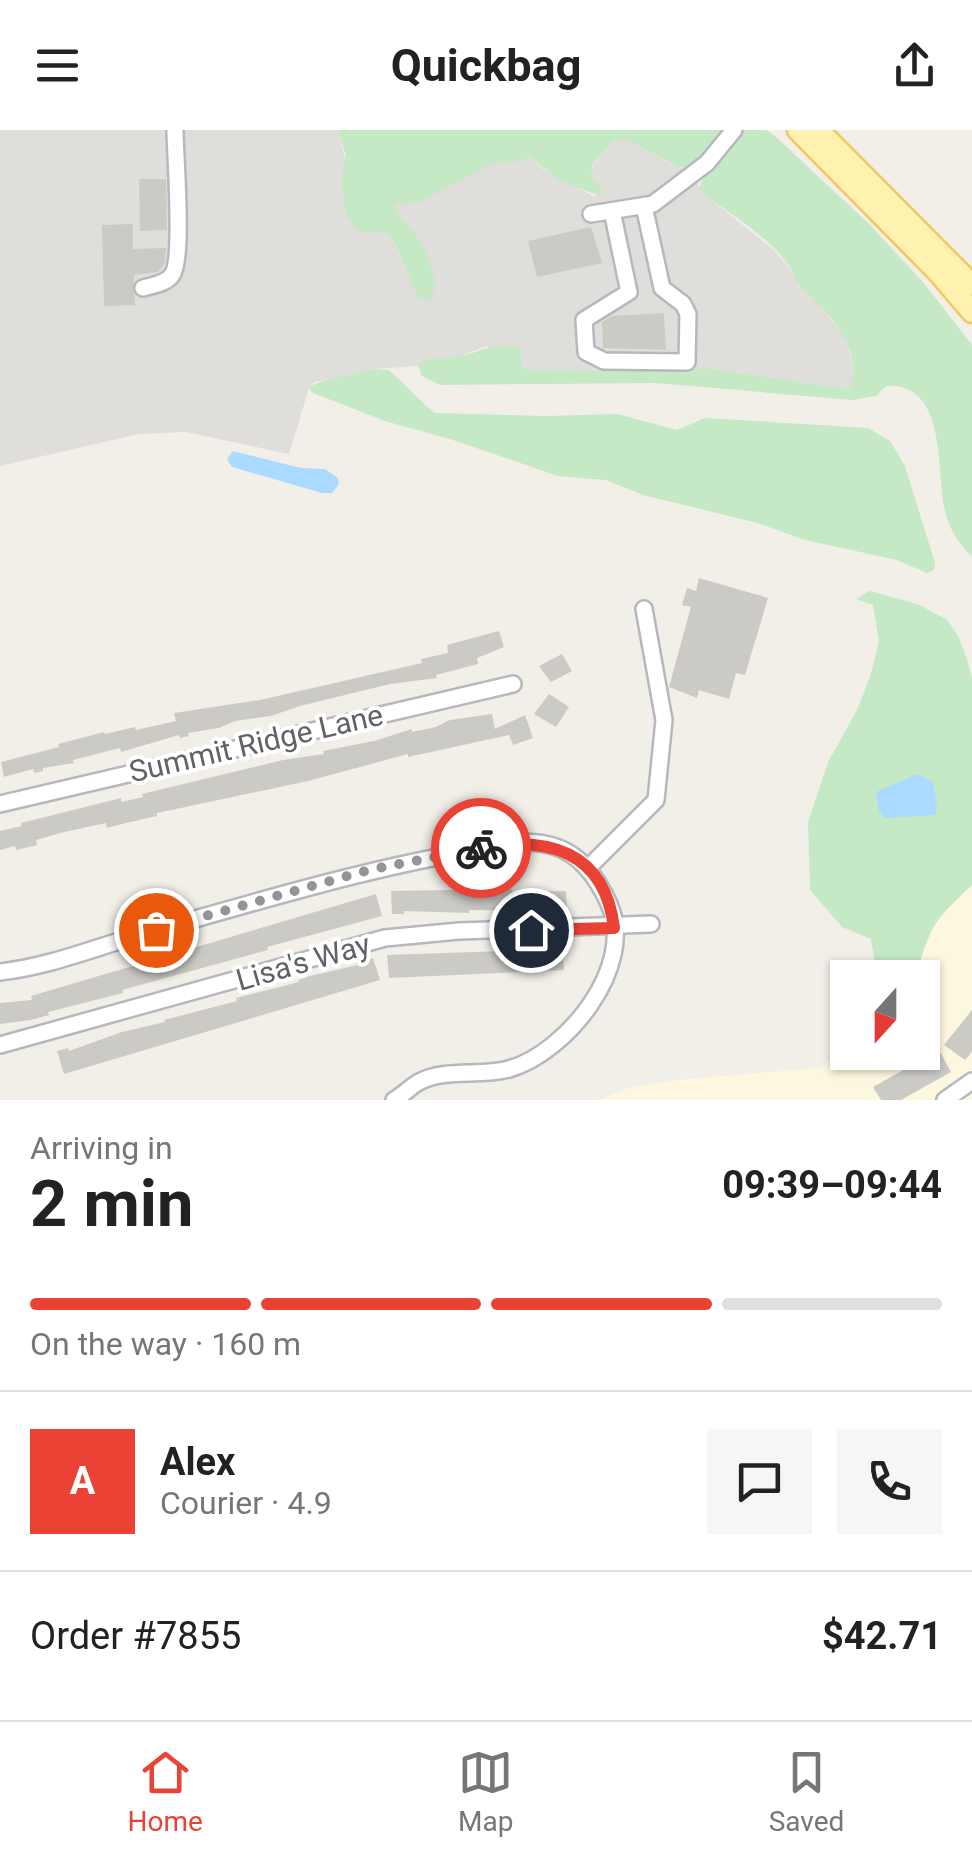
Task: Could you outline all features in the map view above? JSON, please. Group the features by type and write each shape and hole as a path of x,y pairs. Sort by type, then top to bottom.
{"main road":[{"path":"799,130 971,301"},
{"path":"818,130 950,261 971,301"},
{"path":"950,261 972,272"}],"street":[{"path":"143,288 163,282 175,268 175,130"},
{"path":"591,214 644,206 667,195 707,163 734,130"},
{"path":"612,211 629,292 584,320 586,352 604,361 687,362 688,314 683,304 662,288 644,206"},
{"path":"589,868 656,800 664,720 644,609"},
{"name":"Summit Ridge Lane","path":"0,804 513,684"},
{"path":"0,972 369,870 514,842 554,846 589,868 612,908 614,928 612,959 584,1014 559,1042 508,1070 420,1081 394,1100"},
{"name":"Lisa's Way","path":"0,1045 385,938 459,931 651,924"},
{"path":"945,1100 972,1081"}],"shaded area":[{"path":"0,130 338,130 364,233 384,232 394,243 417,296 430,299 436,287 418,237 396,212 395,204 492,162 529,156 543,169 595,197 602,188 591,176 594,164 614,140 627,140 677,167 687,168 705,195 773,249 792,271 798,286 818,302 844,336 855,379 849,389 705,368 528,370 487,346 459,357 423,360 418,366 373,369 314,382 289,454 186,432 139,434 0,466"},
{"path":"972,885 972,1100 599,1100 625,1089 677,1080 819,1068 830,1061 830,1070 940,1070 940,960 919,960 929,931 942,912"}],"green space":[{"path":"338,130 725,130 708,153 687,168 627,140 614,140 593,164 591,176 602,188 600,196 558,180 529,156 519,162 492,163 420,202 396,204 422,245 431,269 436,287 430,300 425,301 417,296 394,242 384,232 364,233 356,229 346,216 341,179 346,156"},
{"path":"744,130 766,130 775,136 869,224 923,282 972,345 972,557 947,518 930,414 920,398 906,389 886,386 876,396 853,400 656,383 440,385 422,376 418,366 423,360 511,346 520,349 522,367 528,370 705,368 849,389 854,366 846,342 832,320 801,288 774,249 699,188"},
{"path":"373,369 389,370 434,413 617,414 677,430 705,418 868,428 890,441 905,466 934,570 927,573 897,560 805,540 758,523 643,495 606,480 558,476 385,421 309,388"},
{"path":"870,591 917,604 946,619 958,635 972,678 972,885 934,926 921,960 874,960 871,939 842,927 810,890 808,822 828,762 857,710 879,642 873,605 856,599"}],"water":[{"path":"233,451 301,468 325,469 338,478 339,484 332,493 322,493 232,467 227,459"},
{"path":"917,774 933,782 935,815 885,818 879,811 876,792"}],"building":[{"path":"139,179 166,179 167,230 140,231"},
{"path":"133,224 133,249 166,248 165,263 158,272 134,275 135,305 104,306 102,225"},
{"path":"591,227 602,263 537,277 528,241"},
{"path":"664,313 666,350 603,348 602,322 612,316"},
{"path":"699,578 768,598 745,675 736,673 729,699 699,690 697,698 669,687 691,607 682,605 687,588 696,591"},
{"path":"499,631 504,647 477,658 478,664 436,675 437,678 390,684 271,716 188,733 189,736 179,735 121,752 120,748 43,771 34,773 33,769 4,777 1,762 59,747 58,744 176,721 174,713 260,700 422,663 421,659 448,653 447,645"},
{"path":"562,654 572,671 551,682 539,666"},
{"path":"549,694 569,707 556,727 534,714"},
{"path":"492,714 495,729 525,715 533,738 513,745 509,735 408,754 107,828 106,823 64,832 16,850 15,846 0,850 0,831 22,826 21,823 121,798 121,802 143,797 142,794 283,760 324,754 323,751 412,729 436,727 450,720"},
{"path":"391,891 566,891 567,911 392,914"},
{"path":"376,894 382,916 48,1012 49,1015 0,1024 0,1003 32,1000 31,996"},
{"path":"563,949 564,970 389,978 387,955"},
{"path":"373,958 380,980 64,1074 57,1051 69,1051"},
{"path":"972,1010 972,1052 965,1060 944,1045"},
{"path":"940,1052 951,1072 901,1100 881,1100 873,1087 903,1070 940,1070"}],"way so far":[{"path":"156,930 369,870 481,848"}],"route":[{"path":"481,848 514,842 554,846 589,868 612,908 614,928 531,930"}]}
